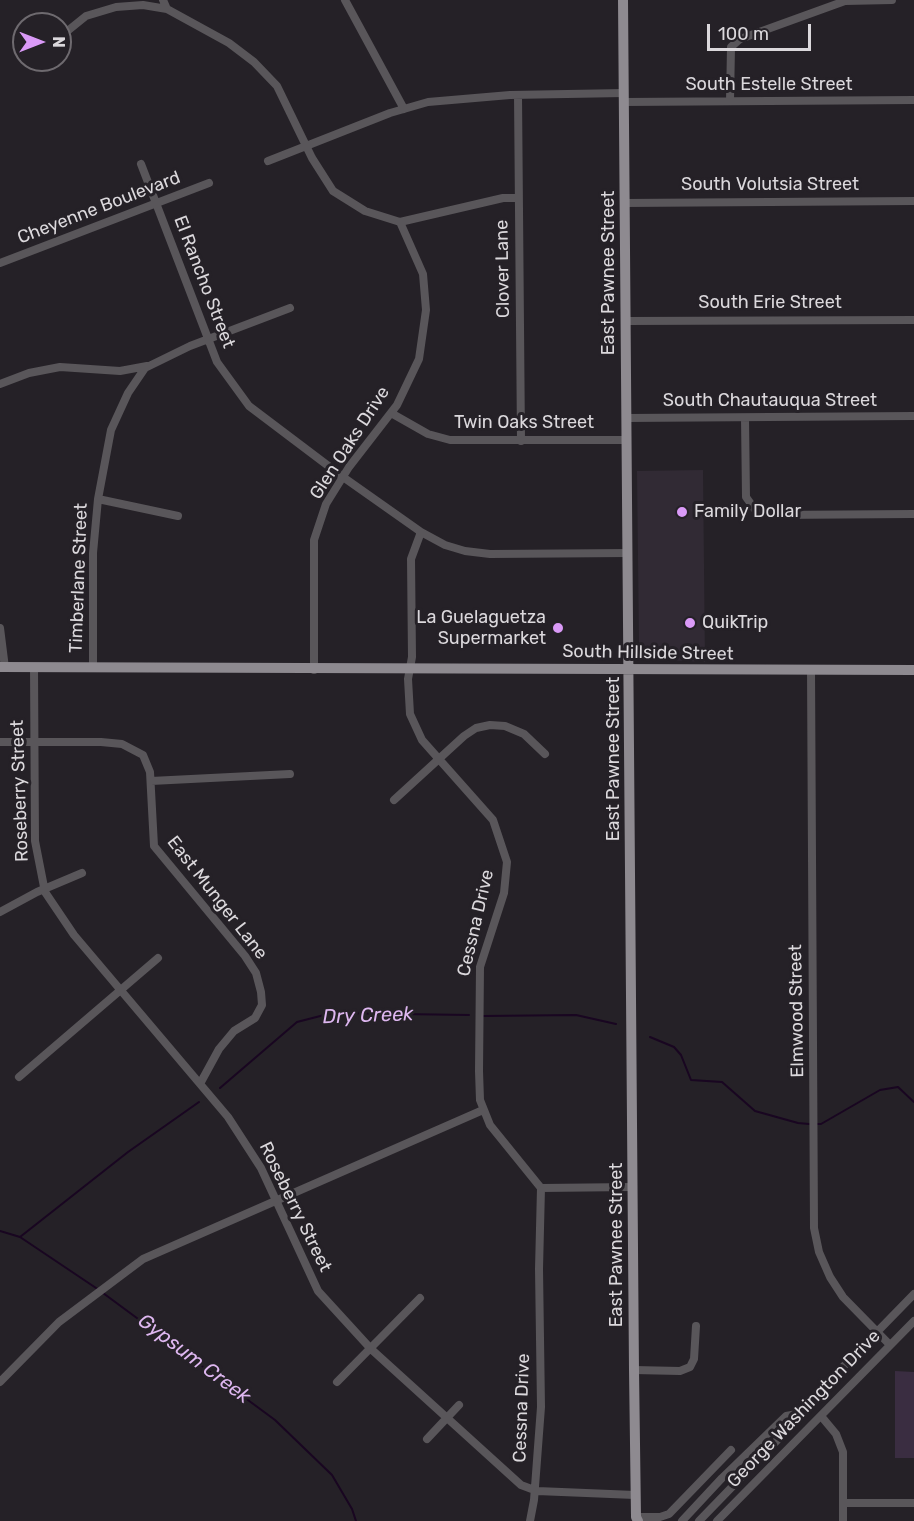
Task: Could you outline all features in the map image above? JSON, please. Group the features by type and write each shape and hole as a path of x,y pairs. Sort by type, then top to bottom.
{"main road":[{"name":"East Pawnee Street","path":"623,0 636,1520"},
{"name":"South Hillside Street","path":"3,668 914,670"}],"street":[{"path":"163,0 167,9"},
{"path":"345,0 405,109"},
{"path":"730,102 731,47 740,39 845,1 892,0"},
{"path":"72,27 86,16 116,7 143,5 167,9 229,43 254,62 277,86 307,147 333,191 365,211 400,222 503,198 518,198"},
{"path":"268,161 428,102 518,95 624,98"},
{"name":"Clover Lane","path":"518,95 521,441"},
{"name":"South Estelle Street","path":"624,98 730,102 914,100"},
{"name":"El Rancho Street","path":"141,164 217,362 249,406 421,532 455,548 490,554 627,553"},
{"name":"Cheyenne Boulevard","path":"0,262 209,183"},
{"name":"South Volutsia Street","path":"625,203 914,201"},
{"name":"Glen Oaks Drive","path":"314,670 314,540 326,504 343,477 391,413 419,359 426,310 423,274 400,222"},
{"name":"Timberlane Street","path":"93,668 93,554 98,500 104,460 113,424 135,380 150,365 208,339 290,308"},
{"name":"South Erie Street","path":"626,321 914,320"},
{"path":"0,384 29,373 60,367 120,371 150,365"},
{"name":"Twin Oaks Street","path":"391,413 439,438 521,441 627,440"},
{"name":"South Chautauqua Street","path":"627,418 914,416"},
{"path":"746,418 746,497 756,511 772,515 914,514"},
{"path":"98,500 178,516"},
{"name":"Cessna Drive","path":"421,532 411,559 408,679 410,714 417,732 493,820 507,862 504,893 485,945 478,979 479,1081 483,1110"},
{"path":"0,628 3,668"},
{"name":"Roseberry Street","path":"34,668 35,841 45,889 74,935 201,1082 228,1117 261,1168 318,1291 371,1349 521,1485 535,1490 635,1495"},
{"name":"Elmwood Street","path":"811,670 814,1228 819,1252 843,1297 890,1345"},
{"path":"394,800 464,736 489,725 505,726 524,734 545,754"},
{"path":"0,742 122,744 142,755 151,781 290,774"},
{"name":"East Munger Lane","path":"151,781 150,817 154,846 244,956 256,973 261,992 262,1005 255,1018 234,1031 219,1049 201,1082"},
{"path":"0,912 82,873"},
{"path":"19,1077 158,958"},
{"path":"0,1382 44,1336 143,1259 483,1110 490,1125 541,1188 633,1187"},
{"name":"Cessna Drive","path":"530,1521 535,1490 541,1407 539,1269 541,1188"},
{"path":"699,1521 791,1426 797,1414 914,1294"},
{"path":"337,1382 420,1298"},
{"name":"George Washington Drive","path":"717,1521 914,1321"},
{"path":"634,1370 680,1371 690,1367 694,1359 696,1326"},
{"path":"427,1439 459,1405"},
{"path":"682,1521 722,1478 786,1416 797,1414"},
{"path":"821,1416 836,1434 843,1452 843,1521"},
{"path":"636,1520 669,1514 731,1450"},
{"path":"843,1503 914,1503"}],"shaded area":[{"path":"703,470 705,662 647,659 642,655 639,644 637,471"},
{"path":"895,1371 914,1372 914,1458 895,1458"}],"waterway":[{"name":"Dry Creek","path":"220,1088 297,1022 332,1013 469,1015"},
{"name":"Dry Creek","path":"484,1016 576,1015 616,1024"},
{"name":"Dry Creek","path":"650,1037 674,1047 681,1055 691,1080 722,1082 755,1111 809,1124"},
{"name":"Dry Creek","path":"815,1124 821,1124 880,1090 898,1087 914,1102"},
{"name":"Dry Creek","path":"20,1237 128,1152 199,1102"},
{"name":"Gypsum Creek","path":"0,1231 20,1237 99,1290"},
{"name":"Gypsum Creek","path":"103,1293 275,1420 332,1475 352,1509 356,1521"}],"place":[{"name":"Family Dollar","path":"682,512"},
{"name":"QuikTrip","path":"690,623"},
{"name":"La Guelaguetza Supermarket","path":"558,628"}]}
